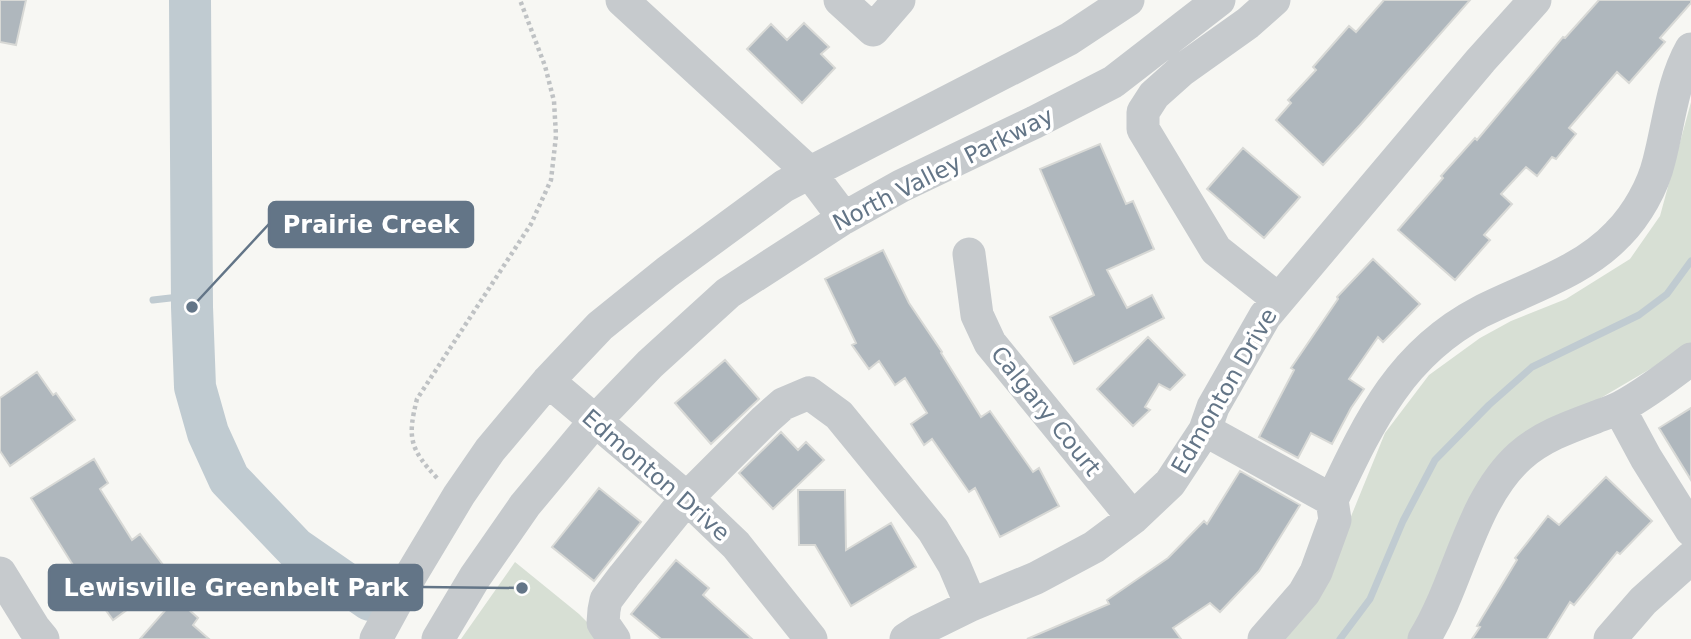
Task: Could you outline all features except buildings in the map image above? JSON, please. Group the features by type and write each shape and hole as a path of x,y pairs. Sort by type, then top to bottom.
{"street":[{"path":"622,0 810,173 844,218"},
{"path":"840,0 873,30 899,0"},
{"path":"376,639 459,495 490,450 548,381 600,326 667,272 784,186 1069,39 1128,0"},
{"name":"North Valley Parkway","path":"438,639 475,577 525,505 594,421 650,364 728,293 844,218 901,186 1113,82 1219,0"},
{"path":"1274,0 1248,23 1182,70 1154,95 1143,112 1143,129 1216,250 1278,299"},
{"name":"Edmonton Drive","path":"906,639 971,605 1048,572 1094,547 1133,518 1170,483 1205,430 1213,407 1265,316 1535,0"},
{"path":"1264,639 1304,593 1316,572 1335,520 1332,500 1383,401 1408,368 1446,333 1481,312 1594,256 1620,233 1647,195 1659,163 1671,103 1691,49"},
{"name":"Calgary Court","path":"969,254 977,315 990,343 1133,518"},
{"path":"1424,639 1437,618 1485,503 1501,477 1520,456 1548,436 1619,408 1691,359"},
{"name":"Edmonton Drive","path":"548,381 687,498 736,545 811,639"},
{"path":"614,639 603,623 606,600 624,576 687,498 765,419 783,404 809,393 839,415 933,530 954,565 971,605"},
{"path":"1619,408 1646,458 1691,530"},
{"path":"1205,430 1332,500"},
{"path":"1610,639 1643,601 1691,558"},
{"path":"0,573 32,635"}],"path":[{"path":"445,487 422,461 412,441 411,422 417,399 531,224 551,180 556,136 554,101 545,66 520,0"}],"shaded area":[{"path":"1691,102 1691,345 1536,436 1414,639 1270,639 1341,541 1385,433 1429,375 1480,338 1511,321 1566,299 1630,259 1660,216"},
{"path":"515,562 579,614 604,639 461,639"}],"waterway":[{"path":"190,0 195,387 208,433 229,479 295,548 370,600"},
{"path":"1340,639 1370,599 1403,521 1435,460 1489,405 1532,367 1639,315 1667,294 1691,261"},
{"path":"153,300 179,297 192,299"}],"place":[{"name":"Prairie Creek","path":"192,307"},
{"name":"Lewisville Greenbelt Park","path":"522,588"}]}
